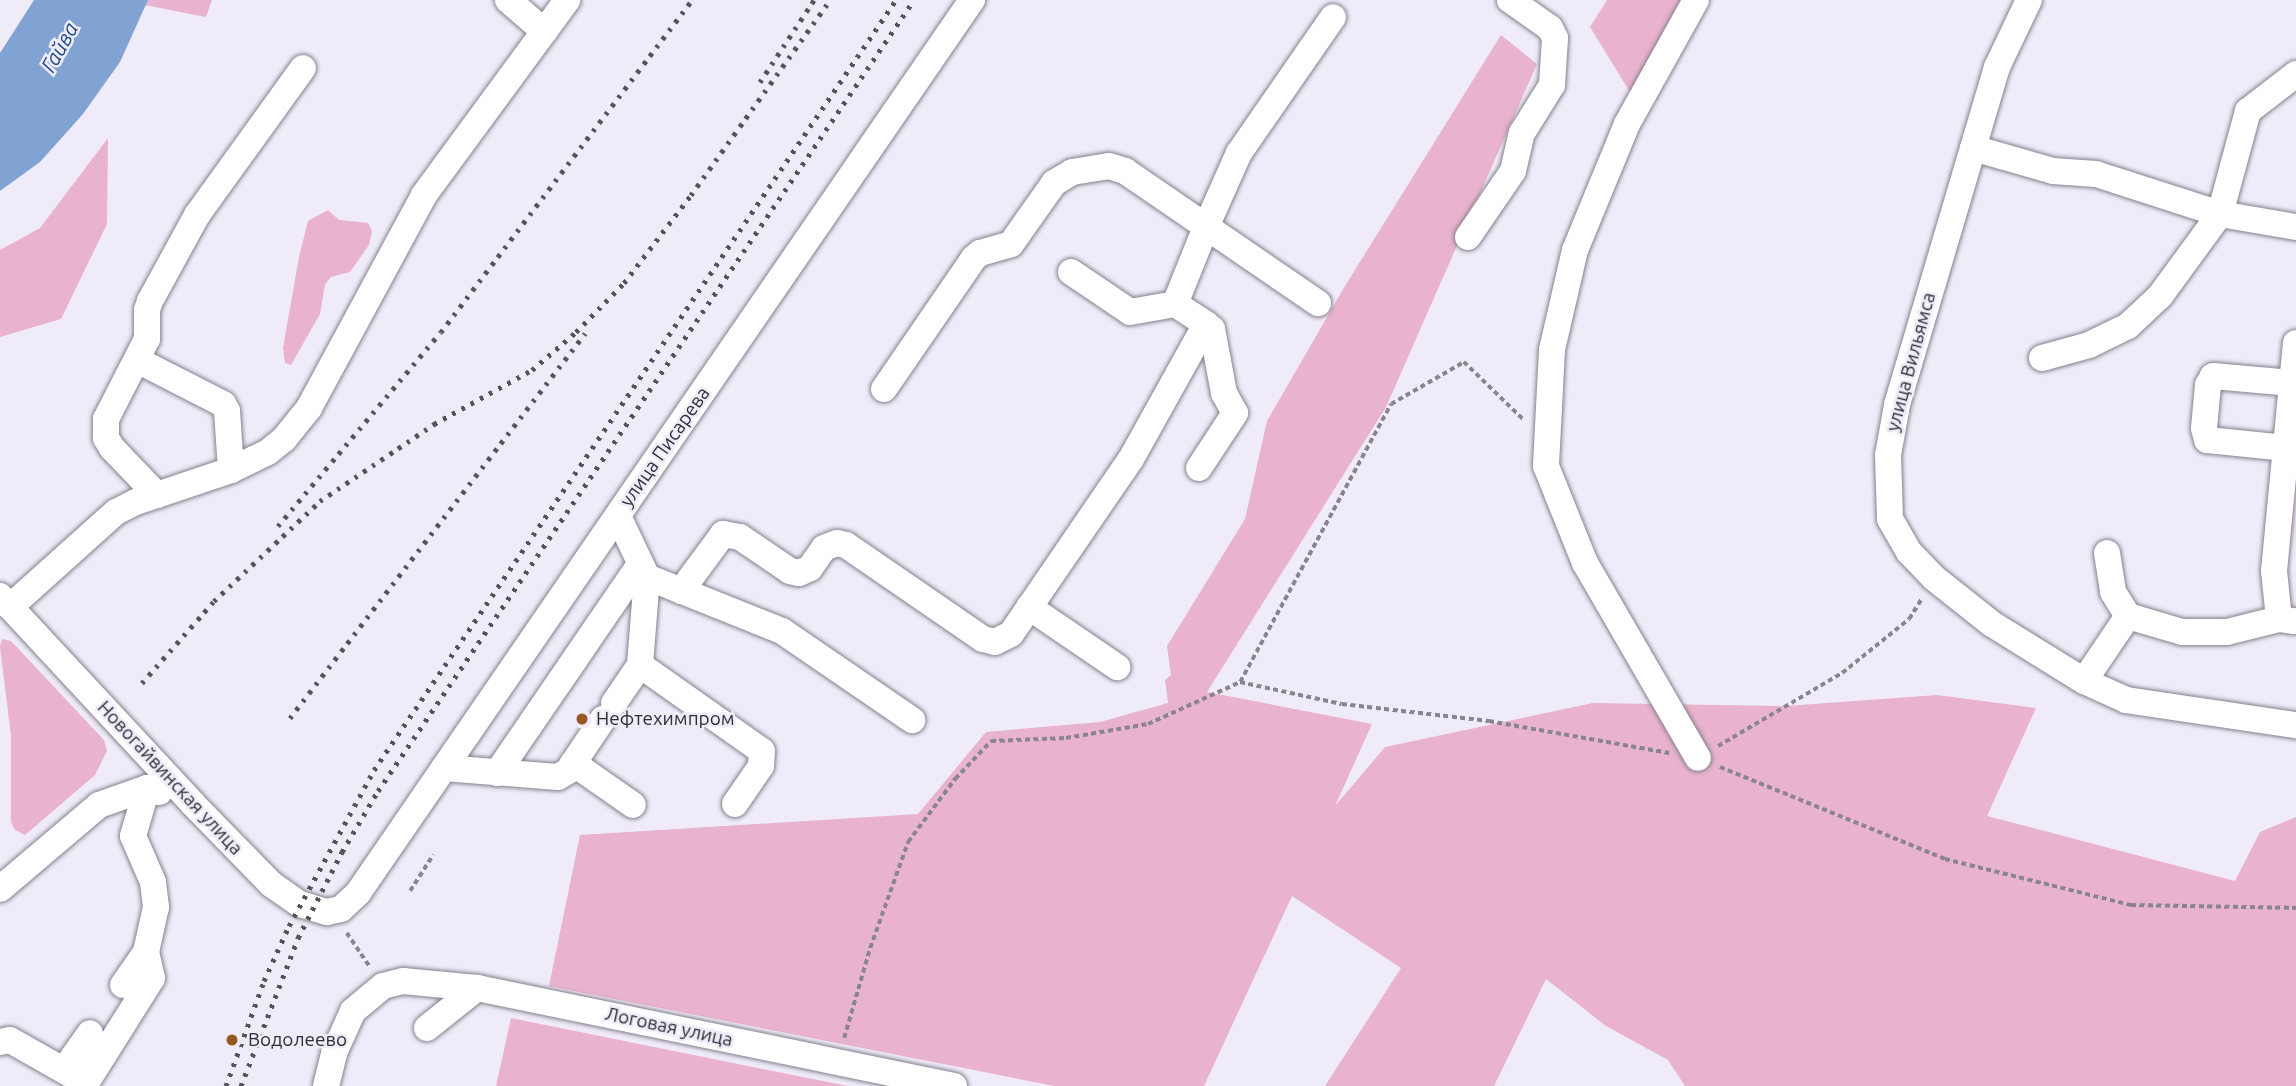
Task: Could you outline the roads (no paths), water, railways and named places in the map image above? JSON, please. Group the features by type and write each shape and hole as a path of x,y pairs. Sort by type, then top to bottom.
{"street":[{"path":"508,0 544,31"},
{"path":"5,602 116,512 231,470 276,446 309,408 424,195 567,0"},
{"name":"улица Писарева","path":"335,912 347,906 358,893 972,0"},
{"path":"1468,237 1513,171 1522,133 1552,85 1555,38 1550,28 1510,0"},
{"path":"1696,0 1627,124 1575,250 1552,350 1546,466 1585,563 1698,758"},
{"name":"улица Вильямса","path":"2029,0 1997,67 1897,405 1888,455 1890,519 1909,552 1934,578 1992,624 2084,681 2126,700 2296,725"},
{"path":"1175,304 1239,153 1333,17"},
{"path":"157,495 106,438 106,419 147,339 146,310 150,301 197,215 303,68"},
{"path":"2042,358 2089,345 2128,326 2160,296 2220,214 2248,111 2296,74"},
{"path":"1972,148 2053,171 2096,174 2220,214 2296,228"},
{"path":"884,389 974,258 980,253 1011,244 1061,176 1100,167 1118,167 1318,303"},
{"path":"1071,272 1130,312 1175,304 1213,330 1224,393 1235,413 1199,468"},
{"path":"681,591 717,539 730,534 740,537 790,571 799,573 810,568 830,543 846,545 983,639 1003,640 1011,634 1131,459 1206,324"},
{"path":"2107,553 2113,592 2128,616 2182,632 2227,632 2287,620 2274,571 2296,343"},
{"path":"137,360 223,404 227,411 231,470"},
{"path":"2286,448 2207,440 2204,428 2208,385 2213,376 2292,383"},
{"path":"444,768 558,777 573,763 609,711 640,665 644,570 618,516"},
{"path":"644,570 681,591 782,631 912,720"},
{"path":"497,773 644,570"},
{"name":"Новогайвинская улица","path":"5,602 193,804 286,895 312,908 335,912"},
{"path":"1030,607 1117,667"},
{"path":"2084,681 2128,616"},
{"path":"640,665 762,751 761,766 735,803"},
{"path":"573,763 633,805"},
{"path":"123,985 146,952 156,907 153,882 133,836 147,788"},
{"path":"0,889 99,805 147,788 193,804"},
{"path":"0,1042 9,1040 86,1083 152,978 146,952"},
{"name":"Логовая улица","path":"326,1086 344,1027 361,1002 383,986 415,981 477,988 954,1086"},
{"path":"427,1028 477,988"},
{"path":"64,1070 90,1033"}],"water":[{"name":"Гайва","path":"34,0 148,0 120,62 83,114 40,162 0,191 0,53"}],"railway":[{"path":"278,526 441,332 692,0"},
{"path":"760,82 814,0"},
{"path":"142,683 214,601 320,501 434,424 532,370 576,332 624,283 691,195 830,0"},
{"path":"226,1086 264,981 289,926 374,770 896,0"},
{"path":"241,1086 298,938 342,852 378,791 914,0"},
{"path":"290,718 585,333"}],"place":[{"name":"Нефтехимпром","path":"582,719"},
{"name":"Водолеево","path":"232,1040"}]}
